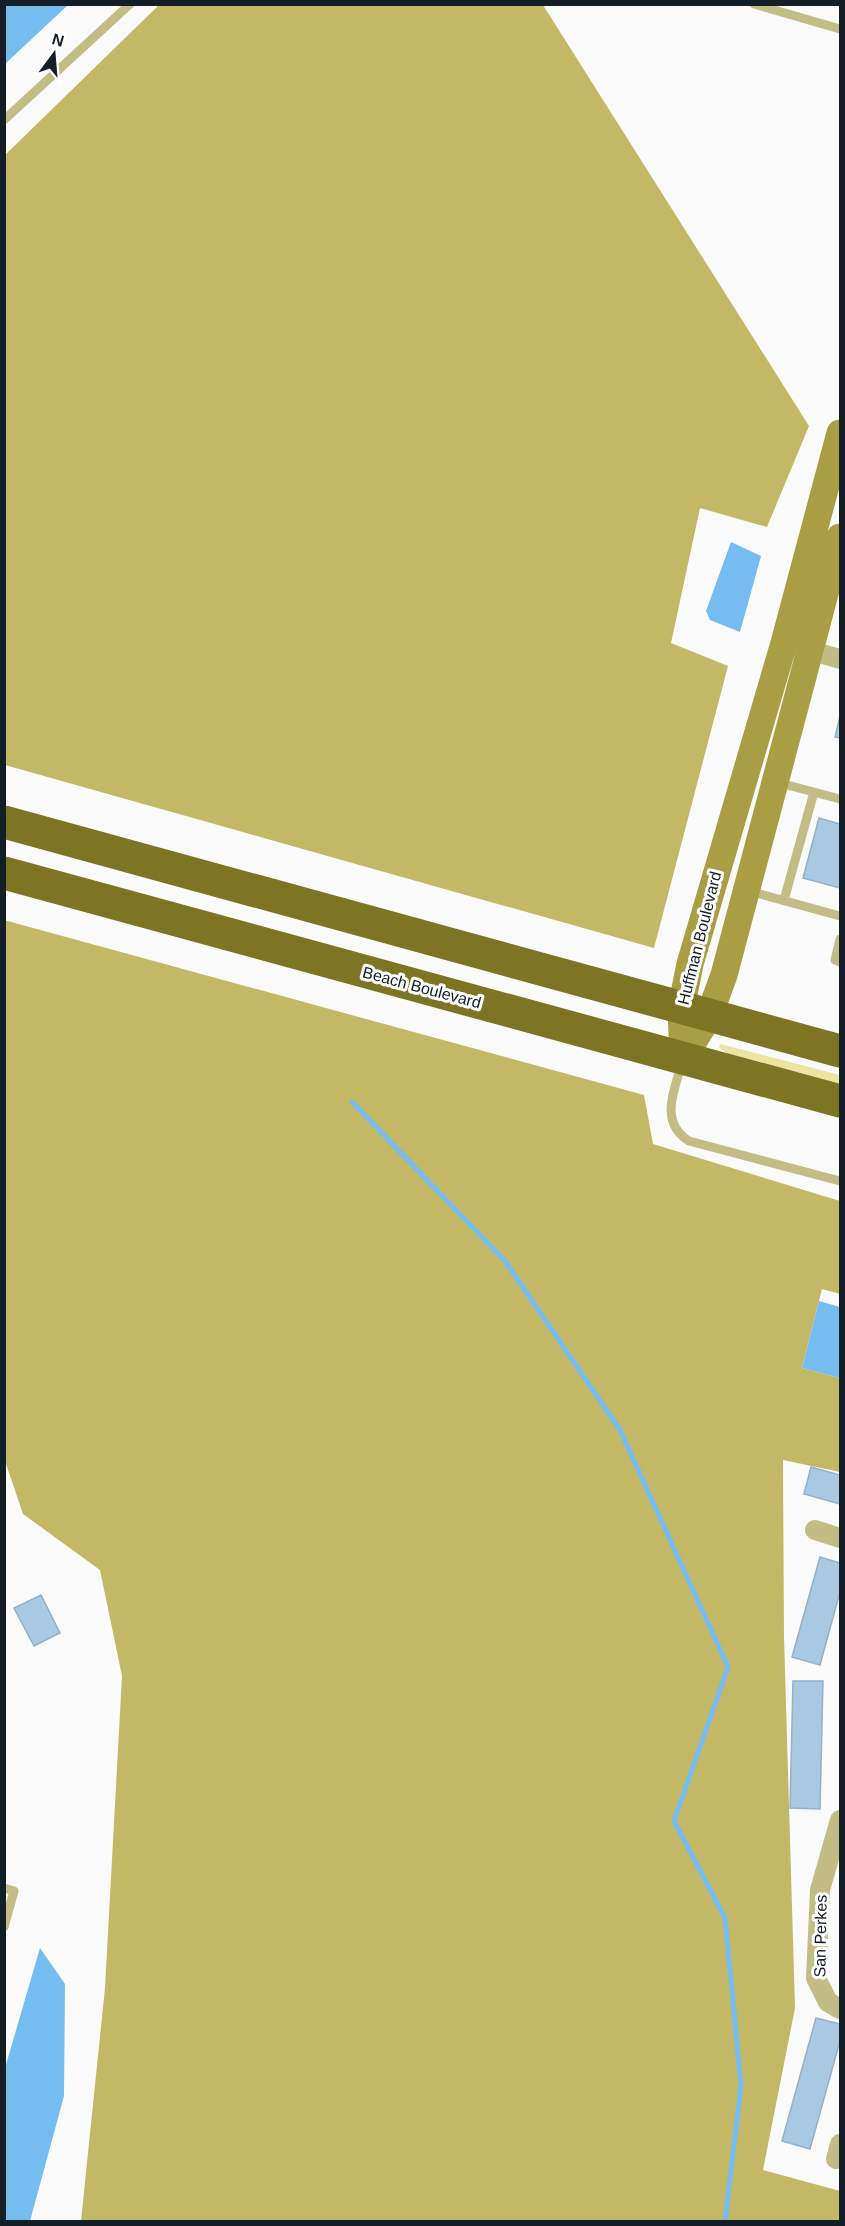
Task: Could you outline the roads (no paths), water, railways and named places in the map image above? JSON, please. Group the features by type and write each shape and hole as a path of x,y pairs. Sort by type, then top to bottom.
{"highway":[{"path":"4,822 840,1051"},
{"name":"Beach Boulevard","path":"4,873 840,1101"}],"street":[{"name":"Huffman Boulevard","path":"695,1012 724,975 747,890 774,782 796,647 840,433"},
{"name":"Huffman Boulevard","path":"683,1059 695,1012 713,880 770,690 796,647 840,537"},
{"path":"796,647 840,659"},
{"path":"770,690 774,711 759,772 762,778 774,782"},
{"path":"815,1530 840,1538"},
{"name":"San Perkes","path":"840,1820 820,1890 816,1978 828,2002 840,2009"}],"lane":[{"path":"4,120 130,4"},
{"path":"754,4 840,29"},
{"path":"774,782 840,800"},
{"path":"784,900 814,792"},
{"path":"747,890 840,916"},
{"path":"840,939 835,960 840,962"},
{"path":"683,1059 669,1109 681,1136 689,1141 840,1181"},
{"path":"4,1888 14,1891 4,1927"}],"water":[{"path":"5,4 68,4 68,5 5,64"},
{"path":"731,542 761,556 740,632 710,620 706,611"},
{"path":"819,1301 840,1307 840,1378 802,1368"},
{"path":"40,1948 65,1984 64,2096 30,2221 5,2221 5,2068"}],"waterway":[{"path":"352,1102 505,1261 620,1430 728,1667 674,1821 725,1918 741,2085 725,2222"}]}
